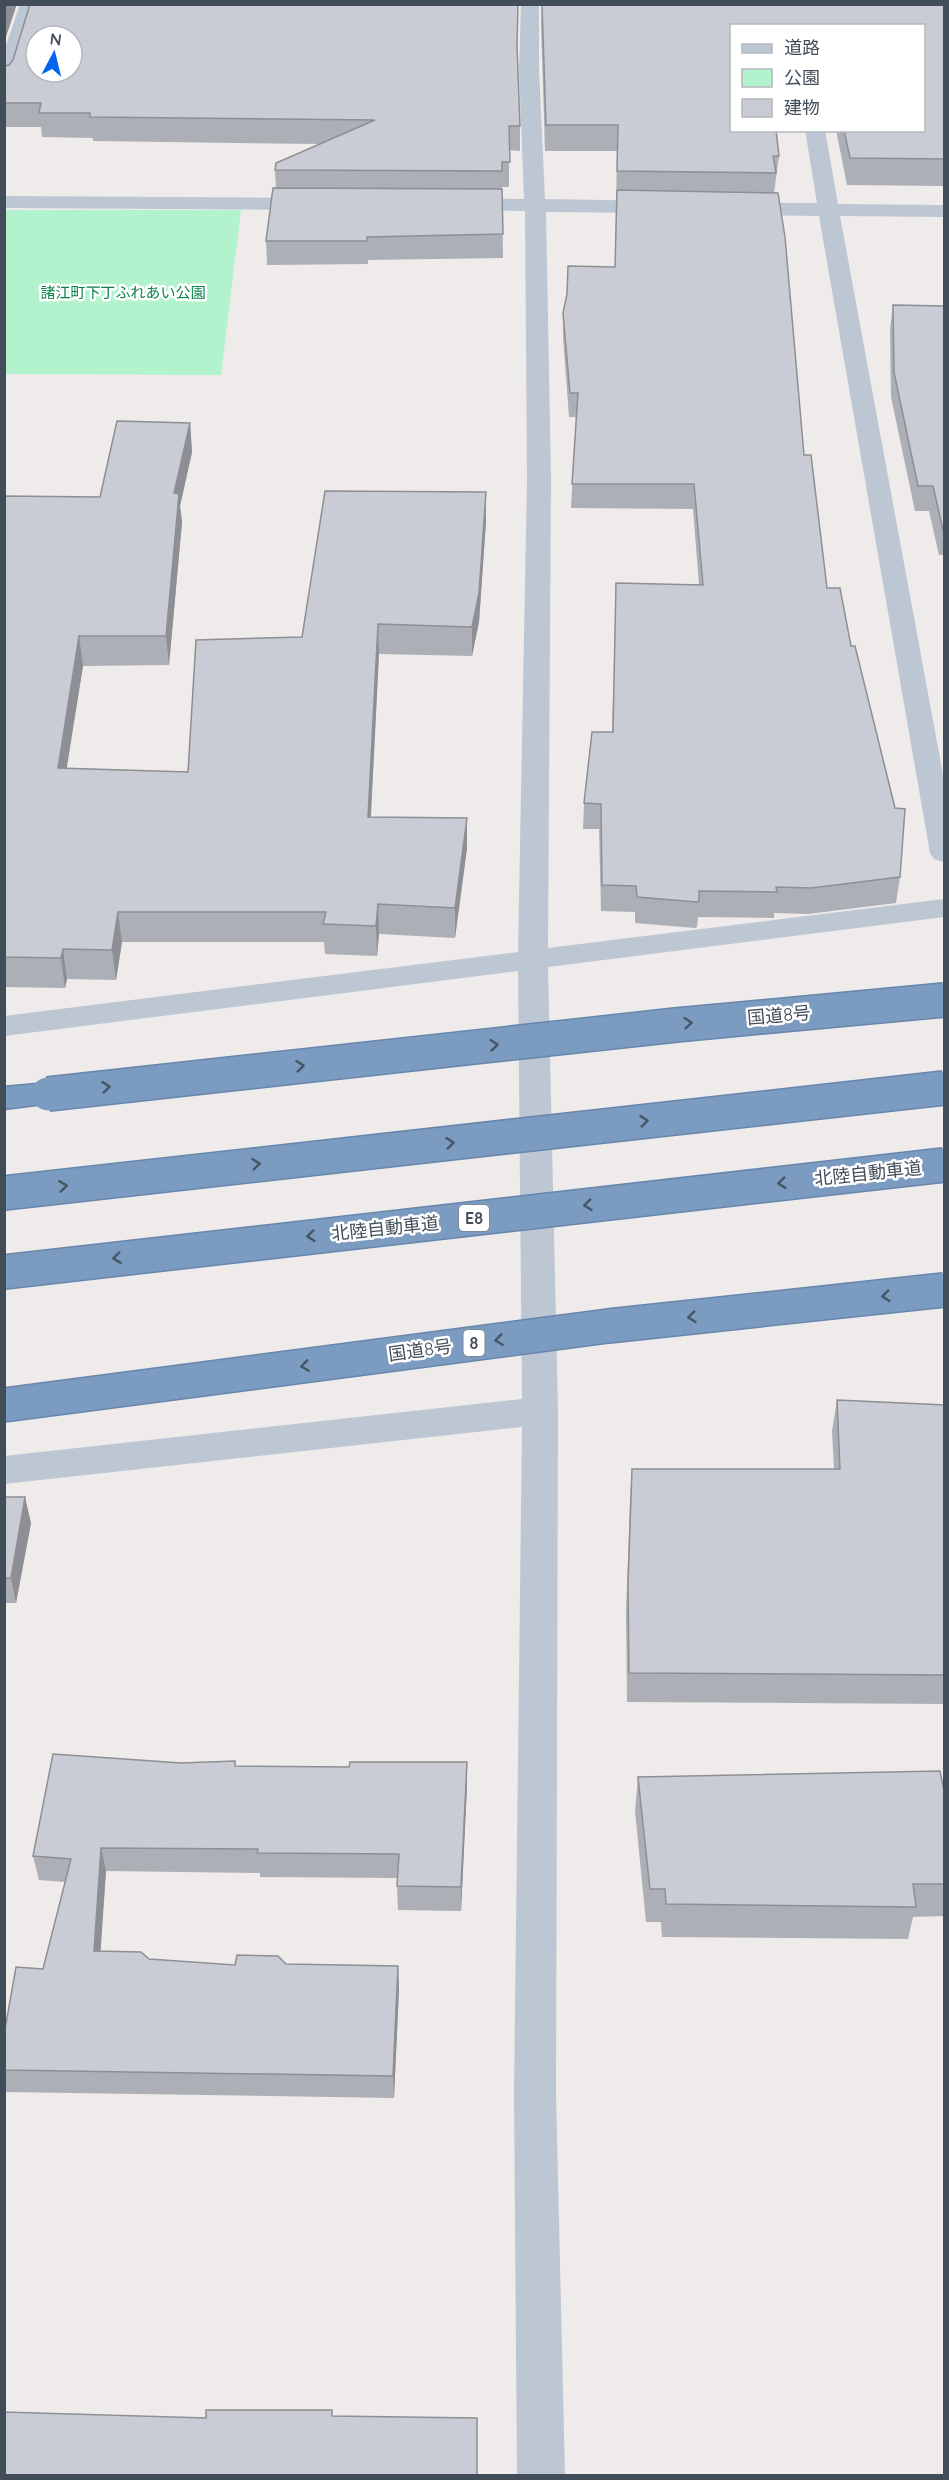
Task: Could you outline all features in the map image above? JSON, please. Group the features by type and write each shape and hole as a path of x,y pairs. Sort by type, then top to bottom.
{"highway":[{"name":"国道8号","path":"4,1098 676,1024 945,1000"},
{"path":"4,1193 945,1088"},
{"name":"北陸自動車道","path":"4,1272 945,1165"},
{"name":"国道8号","path":"4,1405 608,1326 945,1290"}],"street":[{"path":"5,83 29,4"},
{"path":"530,4 529,69 535,204 539,479 533,961 540,1411 535,2093 541,2475"},
{"path":"815,132 945,853"},
{"path":"4,202 336,204"},
{"path":"441,204 676,207"},
{"path":"711,208 945,211"},
{"path":"4,1026 945,908"},
{"path":"4,1470 540,1411"}],"green space":[{"name":"諸江町下丁ふれあい公園","path":"5,210 241,210 221,375 5,374"}],"building":[{"path":"30,4 518,4 520,126 509,126 510,162 502,162 502,171 275,170 276,163 375,120 90,117 90,113 39,113 41,103 4,103 4,66 9,65 13,60"},
{"path":"542,4 945,4 945,159 850,158 844,132 925,132 925,24 730,24 730,132 776,132 779,156 773,156 776,173 617,171 618,125 546,125"},
{"path":"273,188 502,189 503,234 367,237 367,241 266,241"},
{"path":"617,190 778,193 785,237 804,455 811,455 827,588 840,588 851,646 855,646 895,808 905,809 900,877 811,888 776,887 777,892 699,891 697,902 637,897 636,886 602,885 601,804 584,803 592,732 613,732 616,583 703,585 694,484 572,484 578,393 570,393 563,313 567,294 568,266 615,267"},
{"path":"893,305 945,306 945,530 943,530 933,486 918,486 894,372"},
{"path":"117,421 190,423 174,493 179,494 166,636 79,636 58,768 188,772 196,640 302,637 325,491 486,492 479,593 472,627 378,624 368,817 467,818 455,908 378,904 376,926 323,924 326,912 118,912 112,950 63,949 61,958 4,957 4,496 100,497"},
{"path":"837,1400 945,1405 945,1675 629,1673 628,1585 632,1469 840,1469"},
{"path":"4,1497 25,1497 11,1578 4,1578"},
{"path":"53,1754 181,1763 235,1761 235,1766 349,1767 350,1762 467,1762 461,1887 397,1886 399,1854 257,1853 258,1849 101,1848 94,1951 141,1952 149,1959 235,1965 237,1955 278,1956 286,1964 398,1966 393,2076 4,2070 4,2035 16,1967 43,1969 71,1859 33,1856"},
{"path":"940,1771 945,1796 945,1884 913,1884 916,1907 666,1904 665,1889 650,1889 638,1777"},
{"path":"206,2410 332,2410 332,2416 477,2418 477,2475 4,2475 4,2412 206,2418"}]}
